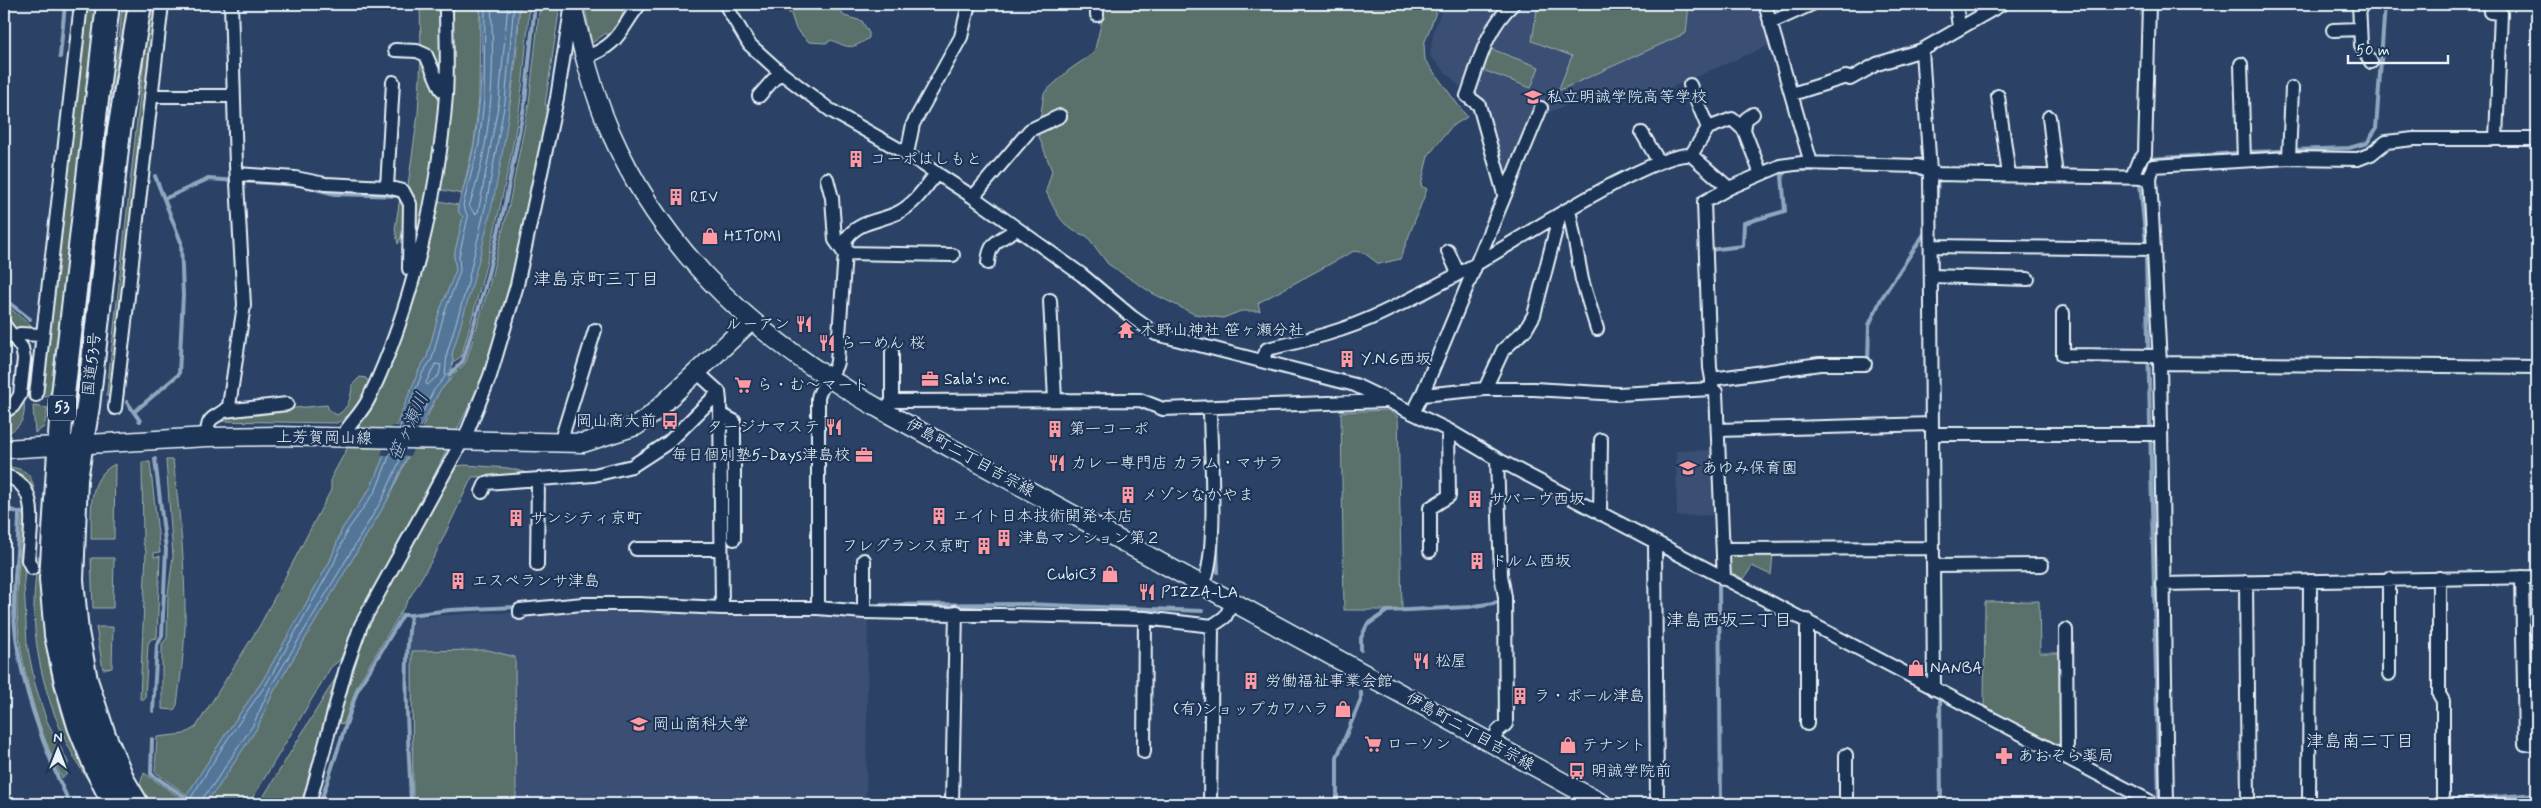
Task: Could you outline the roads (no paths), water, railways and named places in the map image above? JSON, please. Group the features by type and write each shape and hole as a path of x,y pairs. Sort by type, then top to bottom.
{"highway":[{"name":"国道53号","path":"108,4 58,445 51,579 56,635 66,682 79,726 96,768 114,804"},
{"name":"国道53号","path":"137,804 124,782 104,735 89,689 76,632 72,580 76,479 80,443 88,406 119,131 140,4"}],"street":[{"path":"36,395 41,334 81,4"},
{"path":"115,408 162,4"},
{"path":"207,437 207,424 210,419 229,406 244,305 233,96 231,4"},
{"path":"345,438 350,423 368,400 392,348 432,198 446,94 446,4"},
{"path":"309,804 346,668 362,625 458,442 490,376 517,284 557,98 572,4"},
{"name":"伊島町二丁目吉宗線","path":"572,4 584,58 610,130 660,222 683,252 751,321 784,349 829,380 888,407 1202,585 1603,804"},
{"path":"584,58 614,42 624,31 640,4"},
{"path":"725,4 749,44 780,72 830,110 907,154 973,197 1082,275 1132,317 1156,334 1355,385 1448,430 1497,459 1600,514 1807,620 1934,689 2155,804"},
{"path":"907,154 913,124 961,37 969,4"},
{"path":"1504,194 1479,105 1467,96 1490,31 1501,14 1512,4"},
{"path":"1765,4 1811,163"},
{"path":"1770,23 1812,4"},
{"path":"1956,4 1959,26"},
{"path":"1792,94 1846,77 1850,80 1878,64 1922,50 1959,26 2002,4"},
{"path":"2132,178 2138,162 2145,154 2149,4"},
{"path":"2359,4 2362,45 2371,62"},
{"path":"2490,12 2501,13 2494,67 2496,139"},
{"path":"2333,30 2360,29"},
{"path":"394,50 417,51 426,55 441,89 446,94"},
{"path":"1922,50 1930,172 1934,689"},
{"path":"2241,64 2244,160"},
{"path":"759,96 780,72"},
{"path":"387,187 393,82"},
{"path":"1690,85 1708,128"},
{"path":"2289,158 2292,88"},
{"path":"152,96 233,96"},
{"path":"1998,96 2009,176"},
{"path":"1412,413 1422,395 1541,108"},
{"path":"1744,130 1746,120 1753,114"},
{"path":"973,197 1030,130 1060,116"},
{"path":"2050,117 2056,176"},
{"path":"1691,155 1694,147 1708,128 1732,119 1744,130 1761,174"},
{"path":"1642,133 1659,162"},
{"path":"2167,804 2162,584 2155,434 2154,249 2150,178 2153,166 2289,158 2358,159 2371,154 2386,142 2414,139 2537,139"},
{"path":"1262,361 1267,349 1329,335 1382,313 1458,274 1564,212 1659,162 1683,154 1691,155 1728,188"},
{"path":"1724,579 1716,392 1712,384 1710,368 1704,202 1728,188 1780,166 1811,163 1918,166 1938,174 2150,178"},
{"path":"818,608 818,398 837,362 846,239 853,229 900,212 911,204 937,173"},
{"path":"238,178 295,178 325,184 387,187 404,191 410,204 409,289"},
{"path":"827,179 832,198 835,240 844,253"},
{"path":"1564,212 1597,329"},
{"path":"1486,387 1503,350 1526,329 1534,315 1564,212"},
{"path":"988,263 988,250 994,243 1017,229"},
{"path":"1931,246 2154,249"},
{"path":"1448,251 1458,274"},
{"path":"844,253 953,255"},
{"path":"1931,276 2028,279"},
{"path":"1050,300 1055,400"},
{"path":"2063,313 2063,355 2537,367"},
{"name":"上芳賀岡山線","path":"4,449 80,443 207,437 583,443 636,426 654,413 751,321"},
{"path":"4,325 15,336 22,348 24,359 20,395 14,406 4,412"},
{"path":"560,443 595,330"},
{"path":"15,336 20,334 41,334"},
{"path":"892,352 888,407 1055,400 1140,400 1163,409 1387,401"},
{"path":"1422,395 1486,387 1534,388 1618,394 1712,384 1820,364 1865,364"},
{"path":"698,373 719,392 722,608"},
{"path":"482,492 486,484 594,475 632,466 669,442 719,392"},
{"path":"224,411 287,404"},
{"path":"1202,585 1209,574 1211,542 1210,408"},
{"path":"720,414 734,421 734,539"},
{"path":"1718,430 1932,429 2155,434"},
{"path":"1430,551 1430,508 1448,496 1448,430"},
{"path":"1600,514 1601,440"},
{"path":"1492,743 1498,731 1506,724 1505,597 1501,575 1497,459"},
{"path":"4,476 21,482 29,495 31,506 28,560 32,568"},
{"path":"537,565 538,479"},
{"path":"1655,542 1657,804"},
{"path":"1723,549 1933,548"},
{"path":"636,549 721,549"},
{"path":"864,560 864,612"},
{"path":"1933,566 2042,565"},
{"path":"2522,577 2525,744 2537,744"},
{"path":"2162,584 2310,582 2388,578 2537,577"},
{"path":"2388,578 2389,674"},
{"path":"2439,578 2439,694 2443,701 2443,794"},
{"path":"2246,582 2248,804"},
{"path":"2309,804 2310,582"},
{"path":"520,613 520,610 583,604 722,608 818,608 864,612 956,612 1145,618 1212,626 1225,617 1233,602"},
{"path":"952,804 956,612"},
{"path":"1144,752 1145,618"},
{"path":"1807,620 1807,724"},
{"path":"1210,804 1212,626"},
{"path":"2066,630 2067,757"},
{"path":"1846,755 1846,804"}],"water":[{"name":"笹ヶ瀬川","path":"480,4 519,4 519,14 506,133 494,197 479,261 452,354 453,362 449,380 439,392 421,425 387,501 274,691 257,728 217,789 203,804 181,804 263,680 330,561 342,529 371,487 419,370 427,357 439,313 456,270 454,256 463,217 459,213 458,205 472,157 479,106 481,80"}],"waterway":[{"path":"60,57 65,4"},
{"path":"449,375 463,361 484,290 505,204 525,102 535,4"},
{"path":"2294,150 2349,148 2367,143 2376,129 2385,4"},
{"path":"2250,152 2282,151"},
{"path":"2149,159 2237,153"},
{"path":"1912,160 1923,159 1924,155"},
{"path":"1797,170 1813,170 1813,168"},
{"path":"1709,250 1743,246 1744,223 1785,211 1782,175 1787,170"},
{"path":"134,412 179,374 183,295 181,242 155,176"},
{"path":"1936,218 1938,177"},
{"path":"164,199 208,179 299,185 335,194 402,196"},
{"path":"2140,183 2146,245"},
{"path":"1868,362 1869,325 1881,299 1926,231"},
{"path":"2146,256 2159,798"},
{"path":"4,299 30,319"},
{"path":"1727,383 1809,372"},
{"path":"127,402 140,421"},
{"path":"153,711 157,645 162,636 166,549 155,459"},
{"path":"4,508 28,515"},
{"path":"19,513 14,612 20,660 41,736 70,804"},
{"path":"1217,544 1218,572"},
{"path":"1719,585 1721,804"},
{"path":"1361,650 1361,638 1367,625 1387,611 1469,607 1499,602"},
{"path":"868,605 1025,604 1202,611"},
{"path":"411,804 407,685 408,638 411,615 450,610 518,607"},
{"path":"320,804 357,691 403,615 411,615"},
{"path":"1337,804 1337,757 1361,699 1361,692"},
{"path":"1940,699 1941,804"},
{"path":"152,739 151,774 188,799"},
{"path":"2404,804 2537,794"}],"place":[{"name":"私立明誠学院高等学校","path":"1533,97"},
{"name":"コーポはしもと","path":"856,159"},
{"name":"RIV","path":"676,197"},
{"name":"HITOMI","path":"710,236"},
{"name":"ルーアン","path":"804,324"},
{"name":"木野山神社 笹ヶ瀬分社","path":"1126,330"},
{"name":"らーめん 桜","path":"827,343"},
{"name":"Y.N.G西坂","path":"1347,359"},
{"name":"Sala's inc.","path":"930,379"},
{"name":"ら・む〜マート","path":"743,385"},
{"name":"岡山商大前","path":"670,421"},
{"name":"タージナマステ","path":"834,427"},
{"name":"第一コーポ","path":"1055,429"},
{"name":"毎日個別塾5-Days津島校","path":"864,455"},
{"name":"カレー専門店 カラム・マサラ","path":"1057,463"},
{"name":"あゆみ保育園","path":"1688,468"},
{"name":"メゾンなかやま","path":"1128,495"},
{"name":"サバーヴ西坂","path":"1475,499"},
{"name":"エイト日本技術開発 本店","path":"939,516"},
{"name":"サンシティ京町","path":"516,518"},
{"name":"津島マンション第２","path":"1004,538"},
{"name":"フレグランス京町","path":"984,546"},
{"name":"ドルム西坂","path":"1477,561"},
{"name":"CubiC3","path":"1110,574"},
{"name":"エスペランサ津島","path":"458,581"},
{"name":"PIZZA-LA","path":"1147,592"},
{"name":"松屋","path":"1421,661"},
{"name":"NANBA","path":"1916,668"},
{"name":"労働福祉事業会館","path":"1251,681"},
{"name":"ラ・ポール津島","path":"1520,696"},
{"name":"(有)ショップカワハラ","path":"1343,709"},
{"name":"岡山商科大学","path":"639,724"},
{"name":"ローソン","path":"1373,744"},
{"name":"テナント","path":"1568,745"},
{"name":"あおぞら薬局","path":"2004,756"},
{"name":"明誠学院前","path":"1577,771"}],"district":[{"name":"津島京町三丁目","path":"596,280"},
{"name":"津島西坂二丁目","path":"1729,621"},
{"name":"津島南二丁目","path":"2360,742"}]}
